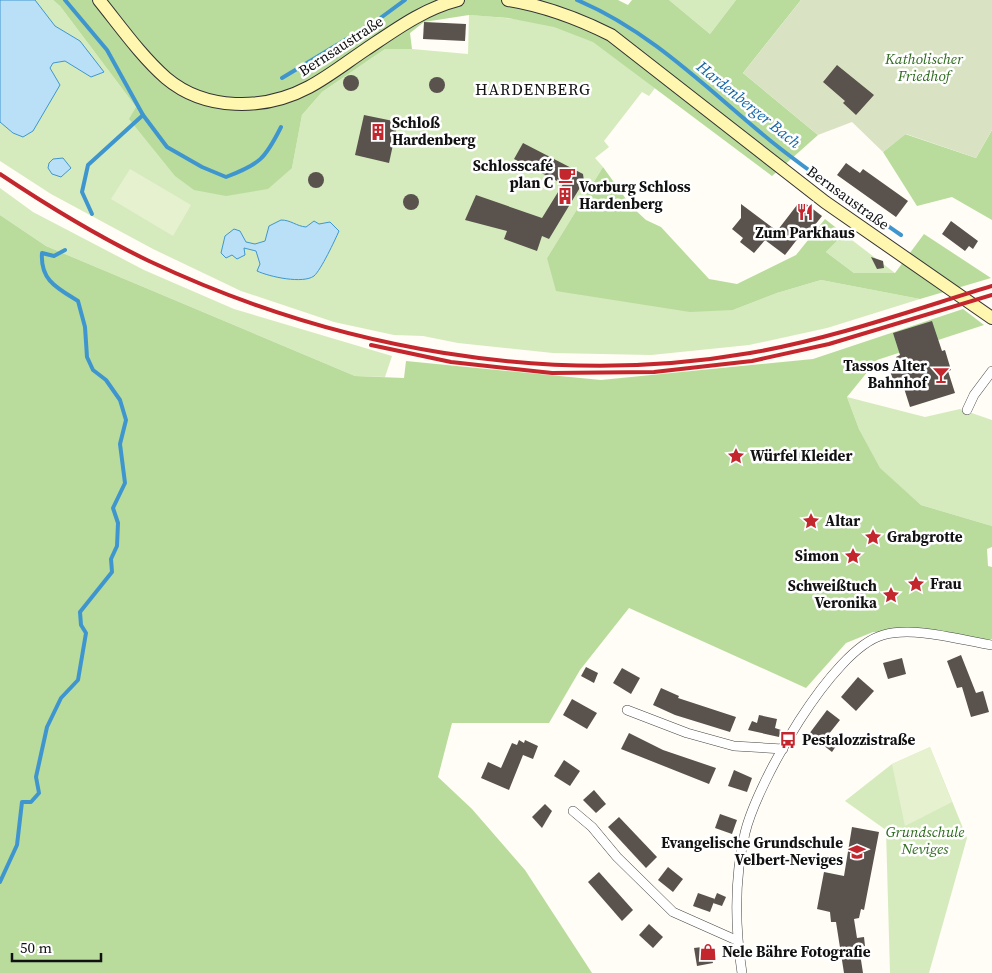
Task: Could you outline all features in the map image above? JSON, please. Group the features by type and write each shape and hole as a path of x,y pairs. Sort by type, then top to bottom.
{"main road":[{"name":"Bernsaustraße","path":"99,0 155,66 186,92 220,103 254,105 279,100 308,88 422,12 458,0"},
{"name":"Bernsaustraße","path":"508,0 536,5 576,17 612,35 831,206 992,318"}],"street":[{"path":"967,410 974,395 992,371"},
{"path":"742,973 736,940 739,863 745,832 767,778 822,687 865,642 883,634 910,632 992,645"},
{"path":"627,710 687,733 734,746 783,749"},
{"path":"573,811 592,827 617,856 674,912 736,940"}],"green space":[{"path":"0,0 53,0 60,6 136,107 292,168 302,115 322,92 385,49 412,49 468,54 469,15 516,19 564,29 579,34 601,46 655,88 649,96 642,92 604,141 609,147 595,158 603,167 547,258 733,310 777,293 821,280 920,299 827,328 749,345 651,355 553,353 458,343 423,336 394,335 334,322 241,291 153,249 51,194 0,161"},
{"path":"53,0 618,0 628,5 632,0 669,0 710,34 736,0 801,0 743,73 818,135 772,176 593,42 554,27 508,18 469,15 424,22 410,33 412,49 385,49 322,92 302,115 292,168 268,189 226,196 194,190 175,176 129,119 136,107 60,6"},
{"path":"669,0 736,0 710,34"},
{"name":"Katholischer Friedhof","path":"801,0 992,0 992,130 976,158 906,134 883,152 852,122 818,135 743,73"},
{"path":"992,130 992,220 952,197 917,206 883,152 905,134 976,158"},
{"path":"603,167 631,206 646,220 661,227 709,279 737,284 796,255 825,219 844,234 826,252 854,273 895,273 924,234 991,278 920,299 821,280 777,293 733,310 690,312 556,291 547,258"},
{"path":"130,169 191,205 173,236 111,199"},
{"path":"0,188 33,212 144,270 234,309 392,356 385,377 355,376 46,246 0,215"},
{"path":"0,215 46,246 355,376 404,378 406,361 601,380 813,359 963,309 984,325 877,360 847,397 859,429 880,468 921,505 992,526 992,547 987,549 988,566 992,567 992,639 958,641 873,632 846,643 806,688 629,608 580,670 549,723 452,723 438,777 472,809 525,870 592,973 0,973"},
{"path":"844,234 895,273 854,273 826,252"},
{"path":"847,397 925,417 960,409 992,420 992,526 921,505 880,469 859,429"},
{"name":"Grundschule Neviges","path":"930,747 967,838 929,973 890,973 886,830 845,801 892,764"},
{"path":"930,747 952,802 905,826 892,764"}],"water":[{"path":"0,0 35,0 55,26 80,41 104,72 91,77 65,61 53,63 50,68 60,85 33,131 23,137 13,133 0,122"},
{"path":"63,158 71,168 61,177 52,174 48,168 49,163 53,159"},
{"path":"281,220 306,227 314,221 319,224 330,222 339,231 314,276 295,280 257,271 260,264 256,251 244,248 245,255 237,259 232,255 226,258 221,253 225,236 234,229 240,231 246,242 255,244 265,241 269,226"}],"building":[{"path":"424,22 466,24 465,41 423,39"},
{"path":"837,65 874,95 856,115 843,103 845,101 823,82"},
{"path":"351,75 359,83 351,91 343,83"},
{"path":"437,77 445,85 437,93 429,85"},
{"name":"Schloß Hardenberg","path":"364,115 398,122 389,163 355,155"},
{"name":"Vorburg Schloss Hardenberg","path":"523,143 583,174 584,181 549,239 542,236 537,251 504,239 507,231 465,220 476,195 542,218 563,184 514,159"},
{"path":"846,163 860,173 863,169 908,201 896,217 837,175"},
{"path":"316,172 324,180 316,188 308,180"},
{"path":"411,194 419,202 411,210 403,202"},
{"path":"805,203 822,216 803,240 799,237 785,255 765,240 754,253 740,242 743,238 732,229 741,218 741,204 777,231 797,205 802,208"},
{"path":"951,221 978,241 973,249 969,246 965,251 942,234"},
{"path":"871,257 883,261 884,268 877,269"},
{"path":"932,321 942,351 945,350 951,370 948,371 955,393 910,407 903,385 896,388 890,371 900,368 896,357 900,355 893,333"},
{"path":"961,655 976,693 983,691 989,712 971,717 962,687 957,688 947,661"},
{"path":"902,658 906,674 888,679 883,663"},
{"path":"586,667 598,673 594,683 581,676"},
{"path":"622,668 640,678 631,694 613,683"},
{"path":"858,677 874,691 856,711 841,697"},
{"path":"661,688 679,696 678,698 736,717 730,732 675,715 653,705"},
{"path":"572,699 597,713 587,729 563,715"},
{"path":"827,710 840,720 828,735 838,743 832,752 809,734"},
{"path":"759,715 777,719 775,728 781,730 779,737 748,730 752,721 757,723"},
{"path":"629,733 663,750 716,768 709,784 621,749"},
{"path":"519,740 524,743 525,740 538,746 533,759 523,755 509,790 481,778 488,762 501,768 512,743 517,745"},
{"path":"564,760 580,771 570,786 554,776"},
{"path":"734,770 752,778 747,792 728,786"},
{"path":"594,790 606,804 596,813 583,800"},
{"path":"545,804 552,811 542,828 532,817"},
{"path":"720,814 737,820 732,834 715,828"},
{"path":"619,817 657,857 646,868 608,827"},
{"path":"852,827 879,832 864,910 861,909 859,918 854,919 857,938 864,937 865,946 859,947 863,973 844,973 836,922 831,922 830,912 817,909 824,872 844,876"},
{"path":"668,867 683,879 673,892 658,880"},
{"path":"599,872 633,910 622,921 588,882"},
{"path":"698,893 715,899 710,912 693,906"},
{"path":"717,893 726,897 722,906 713,903"},
{"path":"649,924 663,937 653,948 639,935"},
{"path":"710,946 713,963 697,966 694,948"}],"waterway":[{"name":"Hardenberger Bach","path":"65,0 107,50 143,115 167,147 202,167 226,177 247,168 260,159 266,153 281,127"},
{"name":"Hardenberger Bach","path":"282,78 375,22 405,0"},
{"name":"Hardenberger Bach","path":"577,0 605,13 655,46 703,83 788,154 901,235"},
{"path":"92,214 82,192 88,165 143,115"},
{"path":"0,882 17,845 22,802 31,802 39,793 36,777 47,727 61,698 78,680 86,633 81,625 80,612 112,572 111,559 117,546 118,523 113,508 125,483 120,444 126,420 120,400 106,380 93,370 87,357 85,327 78,301 51,282 44,270 42,253 54,256 65,250"}],"railway":[{"path":"0,174 92,231 149,261 219,291 292,317 367,338 443,353 520,362 597,366 674,363 750,353 842,332 992,286"},
{"path":"371,345 451,362 552,373 654,372 752,361 829,344 992,295"}],"place":[{"name":"Schloß Hardenberg","path":"378,132"},
{"name":"Schlosscafé plan C","path":"567,175"},
{"name":"Vorburg Schloss Hardenberg","path":"565,196"},
{"name":"Zum Parkhaus","path":"805,212"},
{"name":"Tassos Alter Bahnhof","path":"941,375"},
{"name":"Würfel Kleider","path":"736,456"},
{"name":"Altar","path":"811,521"},
{"name":"Grabgrotte","path":"873,537"},
{"name":"Simon","path":"853,556"},
{"name":"Frau","path":"916,584"},
{"name":"Schweißtuch Veronika","path":"891,595"},
{"name":"Pestalozzistraße","path":"788,740"},
{"name":"Evangelische Grundschule Velbert-Neviges","path":"857,852"},
{"name":"Nele Bähre Fotografie","path":"708,952"}],"district":[{"name":"HARDENBERG","path":"533,89"}]}
